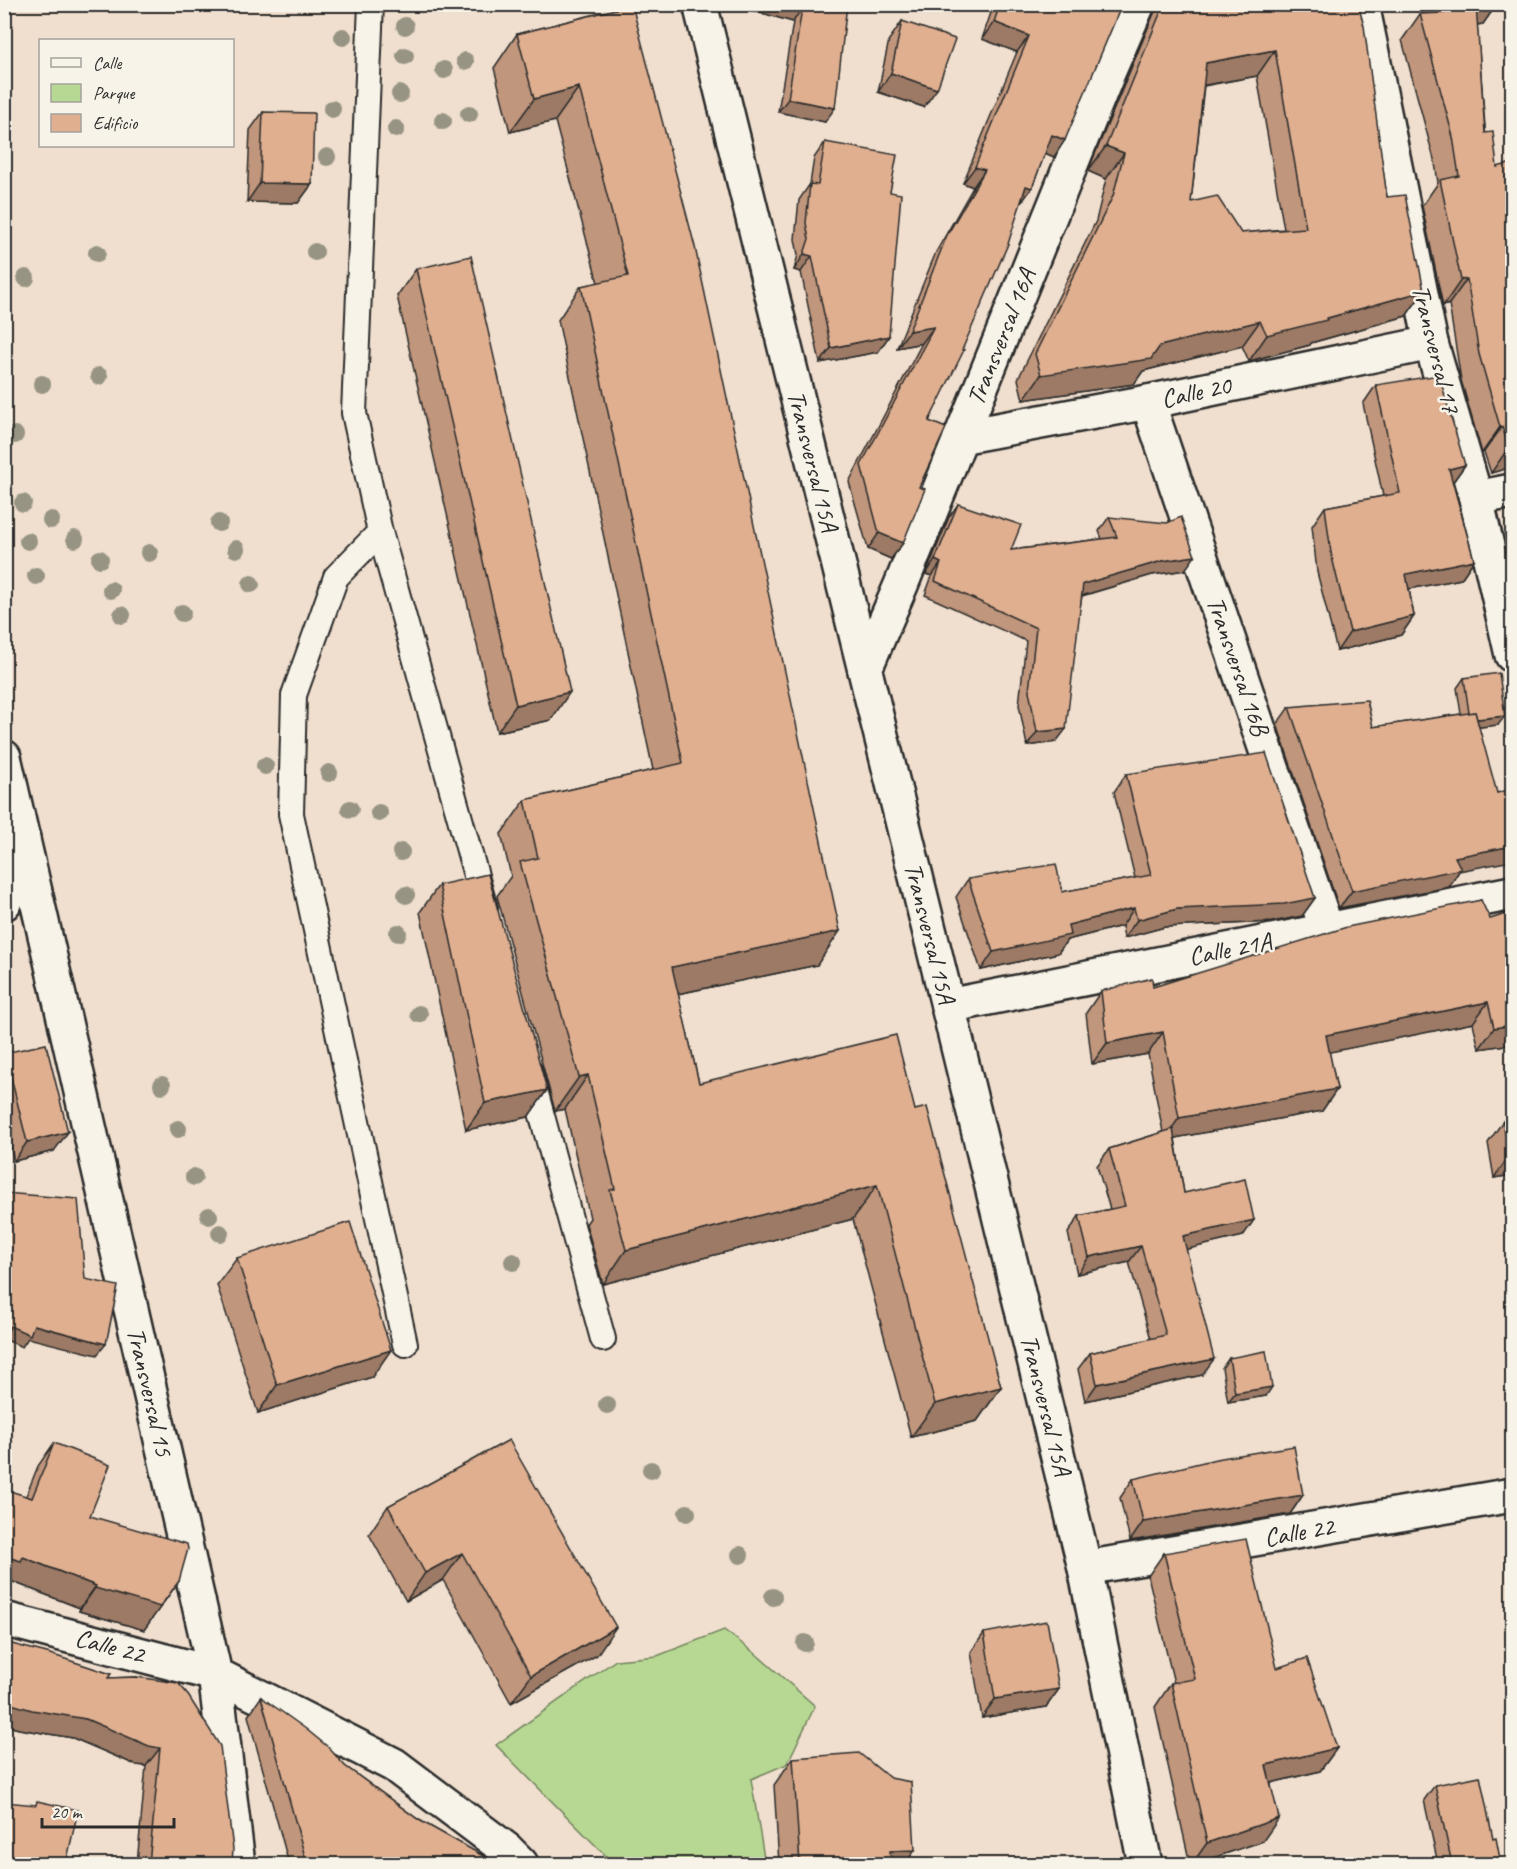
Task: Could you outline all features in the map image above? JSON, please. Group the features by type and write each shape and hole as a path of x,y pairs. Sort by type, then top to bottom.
{"street":[{"name":"Transversal 15A","path":"700,4 1085,1568 1145,1864"},
{"name":"Transversal 16A","path":"865,669 1138,4"},
{"name":"Transversal 17","path":"1362,4 1431,343 1476,498 1512,655"},
{"name":"Calle 20","path":"960,437 1148,402 1431,343"},
{"name":"Transversal 16B","path":"1148,402 1327,930"},
{"path":"1476,498 1512,491"},
{"name":"Transversal 15","path":"4,757 215,1674 238,1864"},
{"path":"4,903 23,838"},
{"name":"Calle 21A","path":"948,1006 1512,894"},
{"name":"Calle 22","path":"1085,1568 1512,1495"},
{"name":"Calle 22","path":"4,1619 215,1674"},
{"path":"215,1674 394,1765 507,1850 520,1864"}],"lane":[{"path":"371,4 354,413 380,532 489,924"},
{"path":"380,532 336,577 294,695 291,814 405,1344"},
{"path":"524,1051 603,1339"}],"green space":[{"path":"724,1630 756,1654 815,1706 787,1764 751,1779 765,1864 614,1864 496,1745 616,1660 657,1656"}],"building":[{"path":"789,4 847,4 835,108 788,99 802,8"},
{"path":"1000,4 1122,4 1065,140 1052,135 1032,188 1026,186 1008,244 962,350 964,350 929,421 946,428 919,487 925,489 903,543 879,533 861,465 934,327 909,331 947,235 985,170 975,167 1029,36 994,22"},
{"path":"1164,4 1292,4 1301,6 1301,4 1358,4 1364,26 1387,197 1405,195 1424,291 1267,335 1260,321 1160,346 1151,359 1041,375 1035,354 1113,196 1124,153 1106,146","holes":["1275,50 1306,228 1241,233 1217,196 1191,202 1206,63"]},
{"path":"1443,4 1476,4 1485,133 1493,132 1497,167 1512,163 1512,447 1509,447 1502,427 1500,427 1479,354 1467,279 1461,280 1440,180 1459,176 1453,137 1420,14 1444,13"},
{"path":"632,5 695,247 840,931 672,967 699,1083 896,1035 915,1110 927,1107 1001,1387 935,1404 877,1185 626,1250 610,1190 615,1189 588,1075 579,1077 520,862 538,858 525,800 683,763 581,286 628,276 579,87 534,99 517,34"},
{"path":"902,21 955,39 937,89 891,73"},
{"path":"263,112 314,113 312,184 260,183"},
{"path":"825,142 897,155 890,192 901,194 889,336 831,348 812,256 804,254 809,239 806,223 810,184 818,185"},
{"path":"471,256 570,692 516,705 416,269"},
{"path":"1439,375 1465,465 1449,469 1474,560 1406,574 1414,616 1350,632 1331,553 1325,507 1400,493 1376,385"},
{"path":"958,504 1021,525 1011,550 1117,537 1109,517 1167,523 1181,517 1195,556 1162,561 1083,584 1066,729 1037,732 1029,691 1036,628 935,581 941,563 935,560"},
{"path":"1499,673 1505,716 1477,719 1475,712 1469,713 1464,678"},
{"path":"1367,700 1373,727 1475,712 1497,793 1512,789 1512,846 1455,857 1461,869 1352,891 1289,707"},
{"path":"1266,753 1315,898 1284,904 1177,909 1137,920 1134,908 1068,925 1070,935 993,952 968,879 1056,864 1062,892 1151,875 1126,774"},
{"path":"488,874 547,1090 485,1103 439,885"},
{"path":"1481,900 1490,919 1512,912 1512,1025 1494,1028 1488,1002 1326,1035 1337,1089 1179,1118 1163,1032 1107,1043 1101,991 1152,978 1153,987 1347,927"},
{"path":"46,1044 68,1132 27,1142 5,1053"},
{"path":"1512,1119 1512,1156 1509,1156 1503,1121"},
{"path":"1173,1129 1184,1193 1245,1179 1254,1220 1183,1236 1214,1359 1097,1384 1090,1353 1166,1335 1141,1246 1089,1257 1079,1216 1125,1206 1109,1149"},
{"path":"4,1193 78,1199 85,1279 118,1286 106,1344 34,1325 30,1335 10,1326 4,1339"},
{"path":"350,1222 391,1350 277,1385 237,1258"},
{"path":"1266,1351 1272,1387 1235,1393 1229,1358"},
{"path":"509,1440 616,1627 531,1676 462,1553 425,1573 388,1506"},
{"path":"54,1443 110,1465 90,1516 187,1544 188,1549 179,1581 160,1607 95,1588 96,1586 23,1557 21,1561 4,1556 4,1489 32,1498"},
{"path":"1294,1446 1303,1495 1143,1522 1133,1479 1216,1459"},
{"path":"1246,1539 1277,1668 1307,1658 1337,1748 1266,1765 1279,1818 1207,1843 1171,1683 1195,1679 1164,1553"},
{"path":"1047,1621 1059,1689 995,1699 984,1633"},
{"path":"4,1642 111,1674 108,1678 137,1677 178,1683 220,1746 233,1849 232,1864 149,1864 160,1748 149,1746 86,1719 32,1710 4,1702"},
{"path":"261,1697 328,1747 345,1766 419,1820 495,1864 307,1864"},
{"path":"859,1753 890,1778 911,1782 915,1850 890,1851 891,1864 800,1864 793,1758"},
{"path":"1480,1776 1493,1839 1496,1838 1501,1864 1452,1864 1435,1785"},
{"path":"37,1801 78,1810 66,1864 4,1864 5,1802 36,1805"}]}
